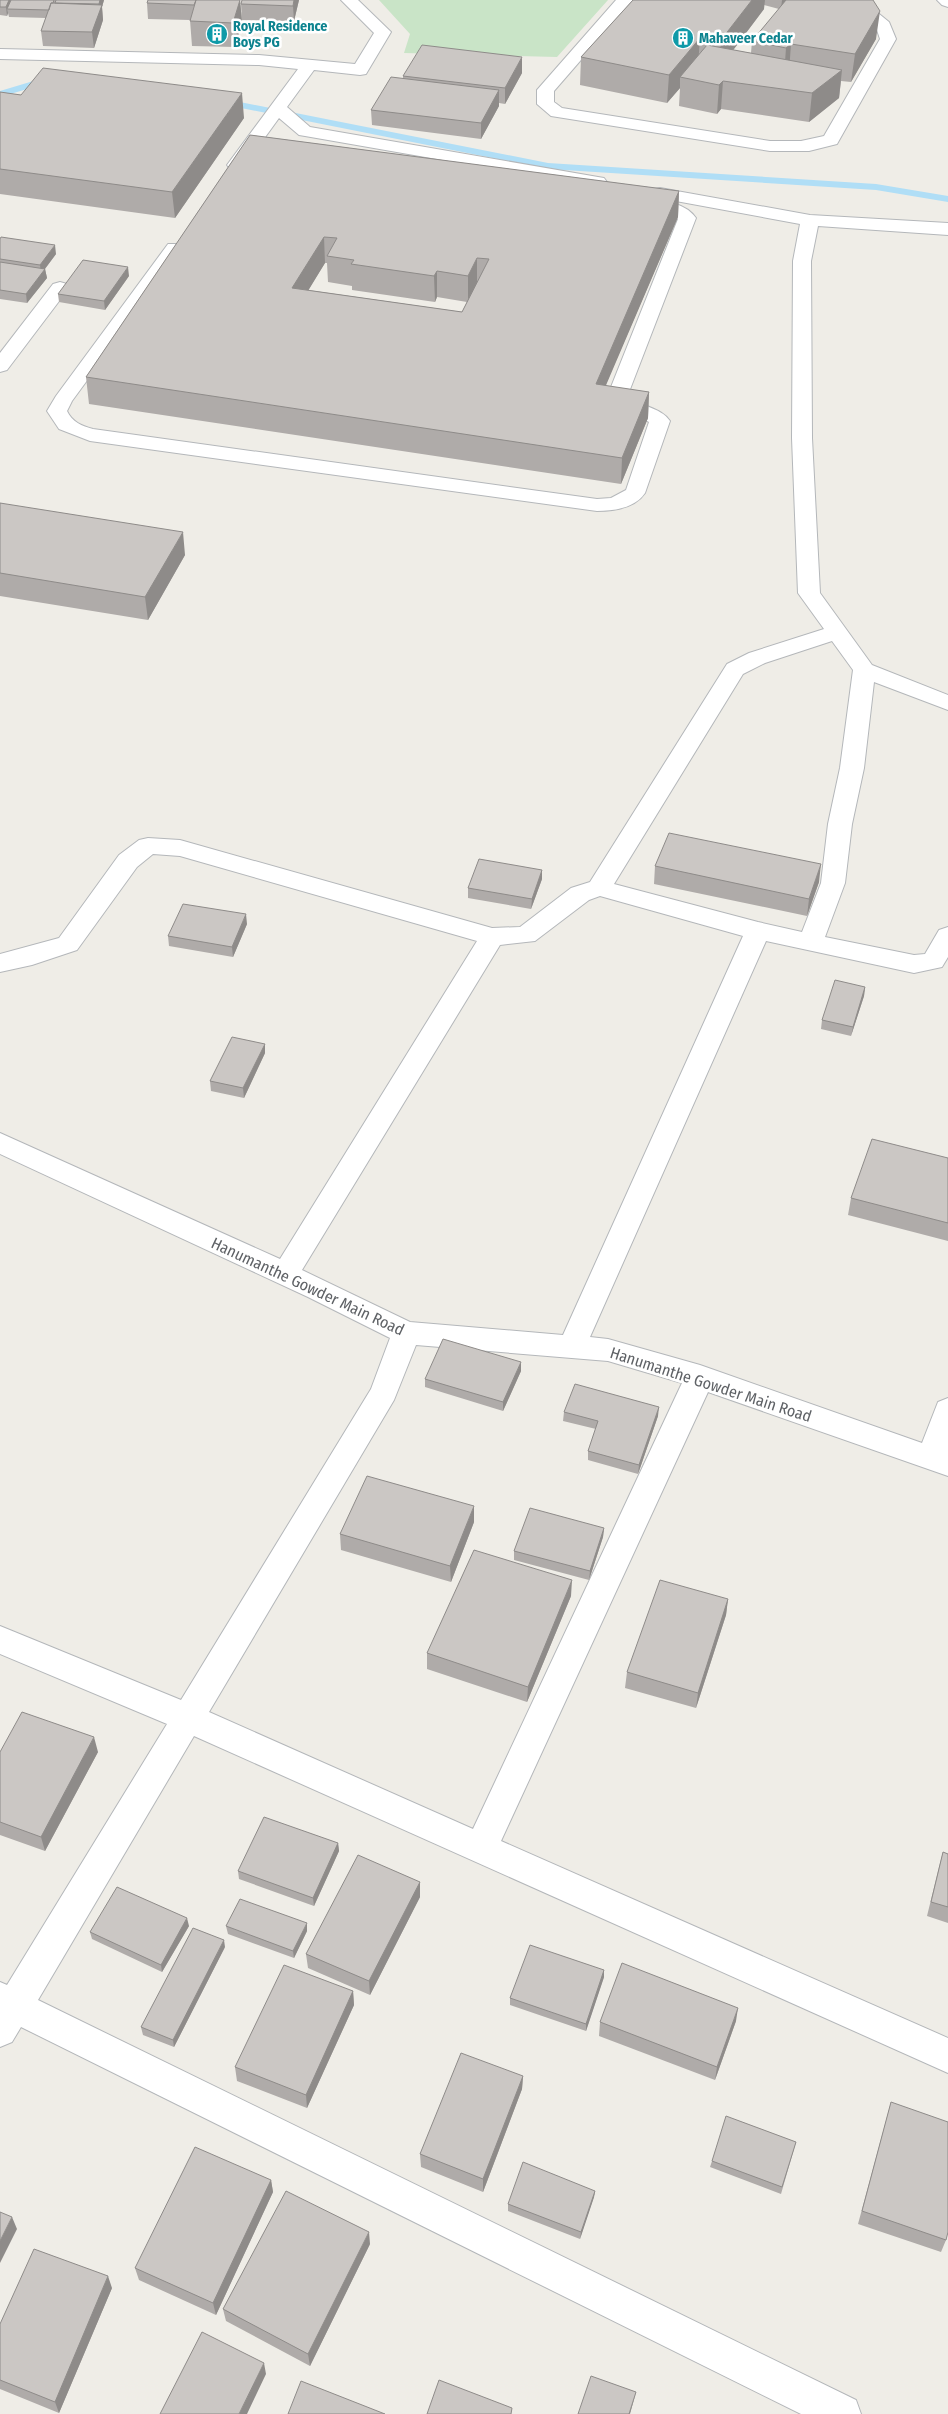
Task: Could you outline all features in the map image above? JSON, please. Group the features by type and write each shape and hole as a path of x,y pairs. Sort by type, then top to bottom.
{"street":[{"path":"0,54 260,60 360,70 383,32 349,0"},
{"path":"625,0 546,90 546,104 558,112 770,146 798,147 816,146 831,140 888,39 882,25 852,0"},
{"path":"226,179 309,65"},
{"path":"185,234 63,400 57,412 60,421 73,430 100,436 587,504 613,505 635,493 660,421 653,414 628,405 622,400 619,392 687,218 684,213 615,195 306,131 278,108"},
{"path":"249,147 268,150"},
{"path":"502,184 615,195"},
{"path":"636,189 810,220 948,228"},
{"path":"810,220 802,262 802,438 809,593 864,670 948,703"},
{"path":"0,366 60,288"},
{"path":"599,888 735,668 757,658 836,632"},
{"path":"810,941 832,883 840,824 852,768 864,670"},
{"path":"0,963 32,956 68,944 128,860 148,846 180,848 492,937 526,935 580,894 599,888 758,931 914,964 934,961 948,936"},
{"path":"572,1346 758,931"},
{"path":"285,1274 492,937"},
{"name":"Hanumanthe Gowder Main Road","path":"0,1143 285,1274 406,1333 608,1350 700,1377 940,1461"},
{"path":"406,1333 384,1392 188,1718 5,2011 842,2414"},
{"path":"481,1848 700,1377"},
{"path":"940,1461 948,1410"},
{"path":"0,1640 188,1718 948,2056"}],"green space":[{"path":"379,0 608,0 557,57 404,53 410,34"}],"building":[{"path":"0,0 9,0 6,7 0,7"},
{"path":"11,0 54,0 49,10 7,9"},
{"path":"56,0 100,0 99,4 55,3"},
{"path":"148,0 196,0 194,5 147,3"},
{"path":"196,0 240,0 233,23 190,21"},
{"path":"242,0 294,0 293,6 241,4"},
{"path":"633,0 752,0 721,40 700,38 669,75 581,57"},
{"path":"786,0 873,0 880,11 855,54 791,44 786,48 752,41"},
{"path":"51,3 102,5 92,32 41,31"},
{"path":"422,45 522,57 505,88 403,76"},
{"path":"707,45 842,70 812,93 723,81 719,85 680,77"},
{"path":"43,68 242,93 172,192 0,169 0,92 21,95"},
{"path":"391,77 499,90 481,123 371,110"},
{"path":"250,135 679,191 596,384 649,392 622,458 86,377","holes":["324,237 337,238 327,256 354,260 351,264 434,276 437,271 468,276 477,258 489,259 462,312 292,288"]},
{"path":"1,237 55,245 40,265 0,259"},
{"path":"83,260 128,267 104,301 58,294"},
{"path":"0,262 45,269 26,294 0,290"},
{"path":"0,503 183,532 145,597 0,573"},
{"path":"669,833 821,864 809,899 655,866"},
{"path":"479,859 542,870 532,899 468,888"},
{"path":"183,904 246,914 232,947 168,936"},
{"path":"835,980 865,987 853,1027 822,1020"},
{"path":"232,1037 265,1044 243,1088 210,1081"},
{"path":"872,1139 948,1158 948,1223 851,1198"},
{"path":"443,1339 521,1362 503,1402 425,1379"},
{"path":"575,1384 659,1407 639,1465 588,1451 598,1421 564,1412"},
{"path":"367,1476 474,1506 450,1566 340,1534"},
{"path":"530,1508 604,1528 590,1571 514,1551"},
{"path":"474,1550 572,1580 528,1687 427,1653"},
{"path":"660,1580 728,1599 698,1693 627,1672"},
{"path":"22,1712 94,1737 41,1837 0,1822 0,1752"},
{"path":"264,1817 338,1843 313,1898 238,1871"},
{"path":"943,1852 948,1854 948,1907 931,1902"},
{"path":"358,1855 420,1882 369,1981 306,1954"},
{"path":"117,1887 187,1918 161,1965 90,1932"},
{"path":"240,1899 307,1923 293,1951 226,1926"},
{"path":"193,1928 224,1940 173,2040 141,2027"},
{"path":"530,1945 604,1970 586,2024 510,1998"},
{"path":"622,1963 738,2008 717,2067 600,2022"},
{"path":"284,1965 353,1991 306,2095 235,2067"},
{"path":"461,2053 523,2076 483,2179 420,2154"},
{"path":"891,2102 948,2122 948,2232 946,2240 862,2211"},
{"path":"726,2116 796,2142 782,2187 712,2161"},
{"path":"195,2147 271,2180 213,2303 135,2268"},
{"path":"523,2162 595,2191 581,2232 508,2204"},
{"path":"286,2191 369,2232 308,2354 223,2309"},
{"path":"0,2212 12,2217 0,2241"},
{"path":"34,2249 108,2276 55,2402 0,2380 0,2324"},
{"path":"202,2332 264,2363 239,2414 160,2414"},
{"path":"591,2376 636,2392 629,2414 578,2414"},
{"path":"439,2380 512,2408 511,2414 427,2414"},
{"path":"301,2381 385,2414 288,2414"}],"waterway":[{"path":"0,94 40,82 53,83"},
{"path":"220,101 548,166 876,187 948,199"}],"place":[{"name":"Royal Residence Boys PG","path":"217,34"},
{"name":"Mahaveer Cedar","path":"683,38"}]}
